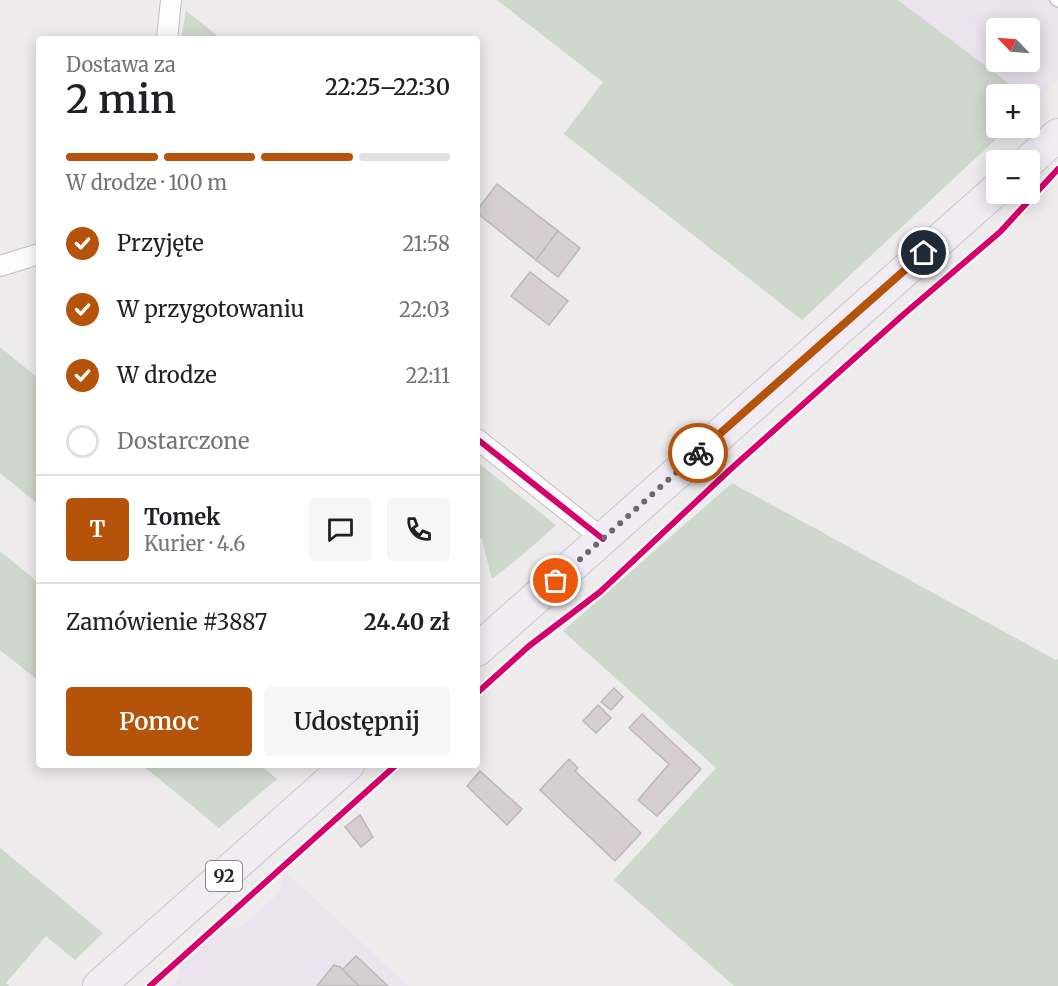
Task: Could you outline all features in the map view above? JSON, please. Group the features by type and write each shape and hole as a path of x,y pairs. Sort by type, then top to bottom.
{"main road":[{"path":"1040,151 1058,135"},
{"path":"480,647 986,199"},
{"name":"92","path":"99,986 345,768"}],"street":[{"path":"167,36 171,0"},
{"path":"0,266 36,255"},
{"path":"480,441 603,539"}],"shaded area":[{"path":"497,0 898,0 986,66 986,72 994,72 1010,84 986,84 986,138 997,138 802,320 564,134 603,82"},
{"path":"898,0 1058,0 1058,79 1040,97 1040,84 1010,84 994,72 1040,72 1040,18 986,18 986,66"},
{"path":"186,11 218,36 182,36"},
{"path":"0,347 36,377 36,503 0,473"},
{"path":"480,464 556,525 492,579 480,537"},
{"path":"732,483 1056,660 1058,659 1058,986 734,986 614,880 716,768 563,631"},
{"path":"0,551 36,581 36,679 0,650"},
{"path":"146,768 264,768 277,779 219,828"},
{"path":"0,848 103,933 75,960 46,936 6,983 9,986 0,986"},
{"path":"285,871 408,986 171,986 179,979 179,966 223,926 240,928 280,892"}],"building":[{"path":"497,184 558,231 536,260 480,215 480,206"},
{"path":"558,231 580,248 558,277 536,260"},
{"path":"530,272 568,301 549,325 511,296"},
{"path":"614,688 623,697 611,710 601,702"},
{"path":"598,705 611,718 596,733 583,721"},
{"path":"642,714 701,769 657,816 638,800 669,764 629,728"},
{"path":"569,759 578,768 575,771 641,833 615,861 540,790"},
{"path":"480,771 522,809 507,825 467,786"},
{"path":"360,815 373,837 361,847 345,827"},
{"path":"356,956 388,986 359,986 342,970"},
{"path":"334,965 340,967 359,986 317,986"}],"cycle path":[{"path":"480,690 529,646 600,592 734,466 904,314 1000,232 1058,169"},
{"path":"480,441 603,539"},
{"path":"150,986 393,768"}],"way so far":[{"path":"556,581 698,453"}],"route":[{"path":"698,453 924,253"}]}
